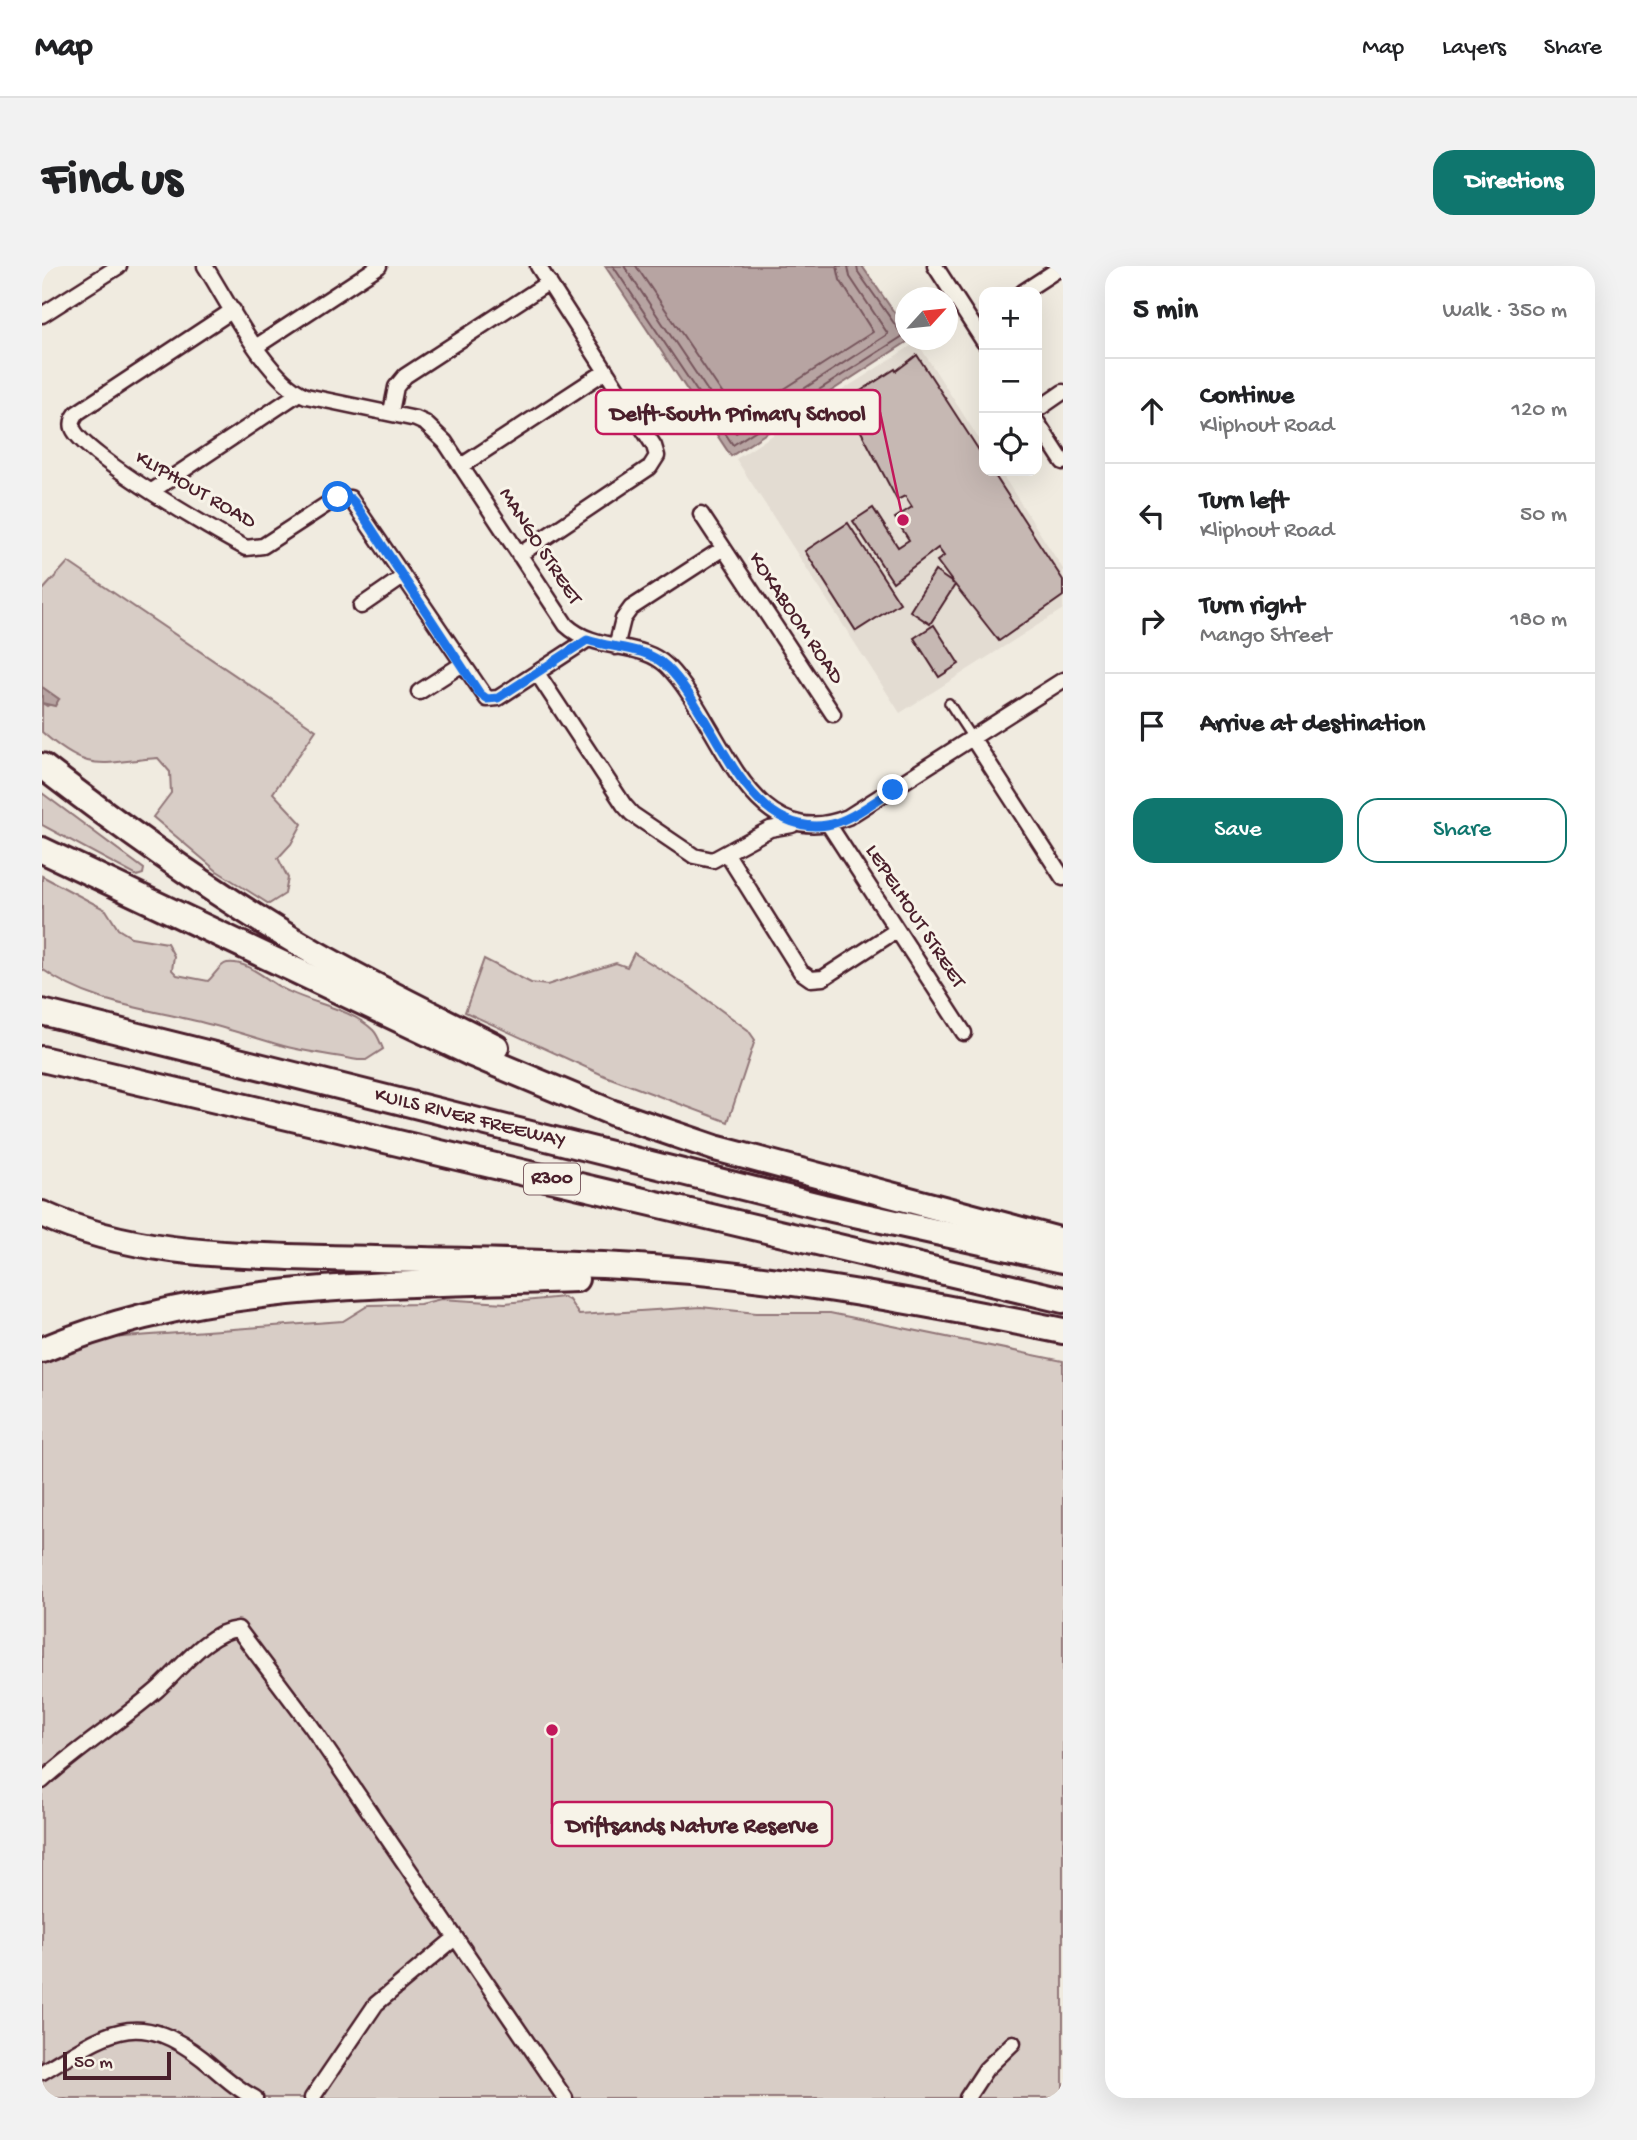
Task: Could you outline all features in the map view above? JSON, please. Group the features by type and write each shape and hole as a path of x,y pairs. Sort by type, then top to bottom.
{"highway":[{"path":"42,766 153,848 243,908 379,988 589,1089 788,1166"},
{"path":"42,850 284,966 542,1084 665,1132 1063,1241"},
{"name":"KUILS RIVER FREEWAY","path":"42,1012 823,1207 1063,1260"},
{"name":"KUILS RIVER FREEWAY","path":"42,1059 1063,1300"},
{"path":"42,1214 111,1237 205,1253 605,1265 759,1278 837,1289 1063,1331"},
{"path":"42,1350 173,1309 265,1295 692,1273"}],"street":[{"path":"42,315 119,266"},
{"path":"152,491 299,393 285,384 205,266"},
{"path":"257,346 379,266"},
{"path":"519,555 650,467 656,460 654,446 538,266"},
{"path":"935,266 979,321"},
{"path":"1031,287 1063,266"},
{"path":"391,412 396,387 405,376 549,282"},
{"name":"KLIPHOUT ROAD","path":"233,310 74,417 72,426 77,434 113,467 251,549 263,546 338,497 350,498 480,694 491,700 587,640"},
{"path":"461,467 606,371"},
{"name":"MANGO STREET","path":"299,393 391,412 425,423 445,442 566,625 587,640 655,657 667,667 758,801 779,819 801,824 829,825 863,809 1063,680"},
{"path":"1042,407 1063,393"},
{"path":"1042,430 1063,462"},
{"name":"KOKABOOM ROAD","path":"701,514 833,714"},
{"name":"KOKABOOM ROAD","path":"617,647 623,619 631,608 722,549"},
{"path":"361,606 403,577"},
{"path":"419,692 461,665"},
{"path":"537,673 632,814 698,858 713,860 771,829 801,824"},
{"path":"973,739 1063,878"},
{"name":"LEPELHOUT STREET","path":"829,825 964,1033"},
{"path":"727,854 807,978 823,978 897,930"},
{"path":"42,1781 157,1689 188,1658 228,1630 238,1629 311,1726 565,2098"},
{"path":"312,2098 376,2004 455,1937"},
{"path":"42,2073 107,2034 136,2029 164,2032 255,2098"},
{"path":"967,2098 986,2069 1013,2043"}],"lane":[{"path":"949,703 973,739"}],"shaded area":[{"path":"905,350 922,350 979,439 979,476 1003,476 1063,569 1063,609 900,713 736,459"},
{"path":"68,562 316,730 273,793 302,824 291,844 278,858 288,878 285,894 269,904 217,871 153,817 171,793 170,772 158,758 97,763 72,755 42,732 42,703 47,706 59,699 42,687 42,591"},
{"path":"42,793 144,869 143,874 137,876 42,825"},
{"path":"42,876 106,910 118,929 131,937 167,943 174,956 172,970 177,975 208,981 224,964 241,964 291,993 340,1010 363,1022 375,1032 383,1049 366,1060 299,1050 101,998 61,981 42,969"},
{"path":"634,953 691,988 748,1030 755,1040 728,1122 605,1076 465,1012 484,959 531,983 547,985 616,963 627,967"},
{"path":"563,1297 569,1300 579,1315 701,1307 756,1313 830,1313 1063,1361 1063,2098 42,2098 42,1343 343,1321 369,1305 420,1304 441,1299 505,1303"}],"water":[{"path":"605,266 862,266 895,314 895,350 731,456"},
{"path":"42,687 59,699 55,706 42,703"}],"building":[{"path":"917,355 979,450 979,476 995,476 1063,580 1063,596 999,641 955,585 930,624 910,611 935,571 954,584 937,561 944,556 938,548 893,582 853,521 873,508 898,547 909,540 895,518 912,507 905,496 897,500 845,401 895,369 896,371"},
{"path":"848,523 900,603 856,631 805,551"},
{"path":"934,625 959,664 939,677 914,638"}],"place":[{"name":"Delft-South Primary School","path":"903,520"},
{"name":"Driftsands Nature Reserve","path":"552,1730"}],"route":[{"path":"338,497 345,496 354,502 483,697 491,700 498,698 587,640 655,657 667,667 758,801 779,819 813,826 829,825 893,790"}]}
